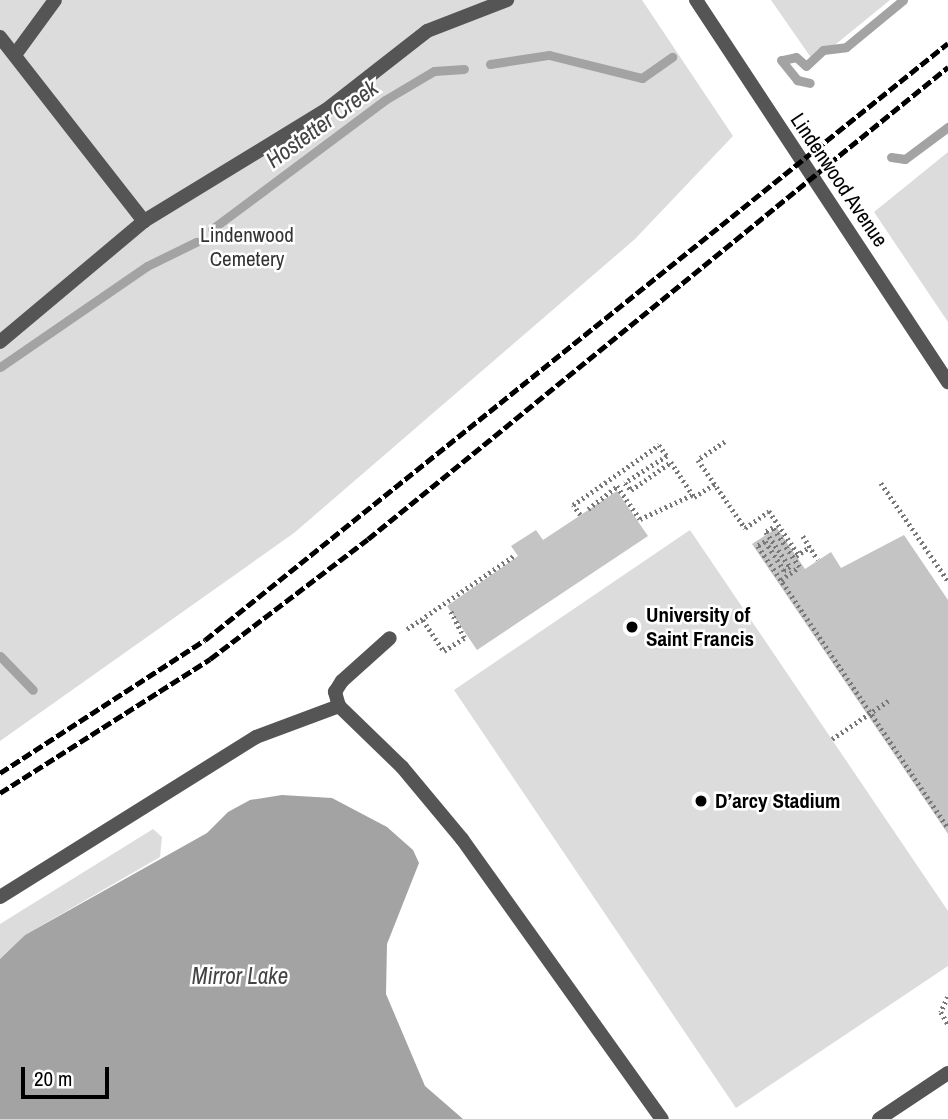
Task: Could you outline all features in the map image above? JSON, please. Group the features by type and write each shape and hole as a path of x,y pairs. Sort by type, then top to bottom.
{"street":[{"path":"17,52 55,0"},
{"path":"0,342 144,220 326,110 428,31 507,0"},
{"name":"Lindenwood Avenue","path":"696,0 948,382"},
{"path":"0,37 17,52 144,220"},
{"path":"390,638 342,681 335,691 339,706 402,767 462,839 662,1119"},
{"path":"0,897 256,737 339,706"},
{"path":"879,1119 948,1073"}],"path":[{"path":"725,442 698,460 745,528 769,511 799,567 781,580"},
{"path":"580,515 573,505 659,445 667,456 625,483 631,490 671,462 692,495"},
{"path":"881,483 948,581"},
{"path":"588,509 617,486 640,519 715,484"},
{"path":"795,556 773,528 766,531 790,567 784,571 765,542 758,546 948,828"},
{"path":"803,536 818,560"},
{"path":"795,556 810,547"},
{"path":"450,611 464,638 444,652 423,620 515,555"},
{"path":"832,739 888,701"},
{"path":"948,997 941,1012 948,1024"}],"green space":[{"name":"Lindenwood Cemetery","path":"0,0 642,0 733,136 635,239 294,533 0,741"},
{"path":"771,0 890,0 814,62"},
{"path":"948,152 948,322 874,212"},
{"name":"D’arcy Stadium","path":"690,530 948,911 948,966 736,1108 454,690"},
{"path":"153,829 162,837 160,857 25,935 0,959 0,924"}],"water":[{"name":"Mirror Lake","path":"282,795 332,798 387,827 413,850 419,863 387,944 386,994 425,1086 463,1119 0,1119 0,959 25,935 207,833 228,812 250,800"}],"building":[{"path":"617,491 648,536 477,650 447,606 518,556 511,546 536,530 543,540"},
{"path":"777,528 805,569 831,552 841,568 904,535 948,600 948,834 752,544"}],"waterway":[{"path":"783,60 796,57 806,66 823,50 846,47 903,0"},
{"name":"Hostetter Creek","path":"490,64 549,55 642,78 672,57"},
{"name":"Hostetter Creek","path":"781,60 797,80 810,83"},
{"name":"Hostetter Creek","path":"212,229 385,100 434,71 464,69"},
{"name":"Hostetter Creek","path":"891,157 905,159 948,127"},
{"name":"Hostetter Creek","path":"0,367 147,266 196,242"},
{"path":"0,656 33,690"}],"railway":[{"path":"0,773 205,640 948,43"},
{"path":"0,793 210,659 368,539 948,67"}],"place":[{"name":"University of Saint Francis","path":"632,627"},
{"name":"D’arcy Stadium","path":"701,801"}]}
